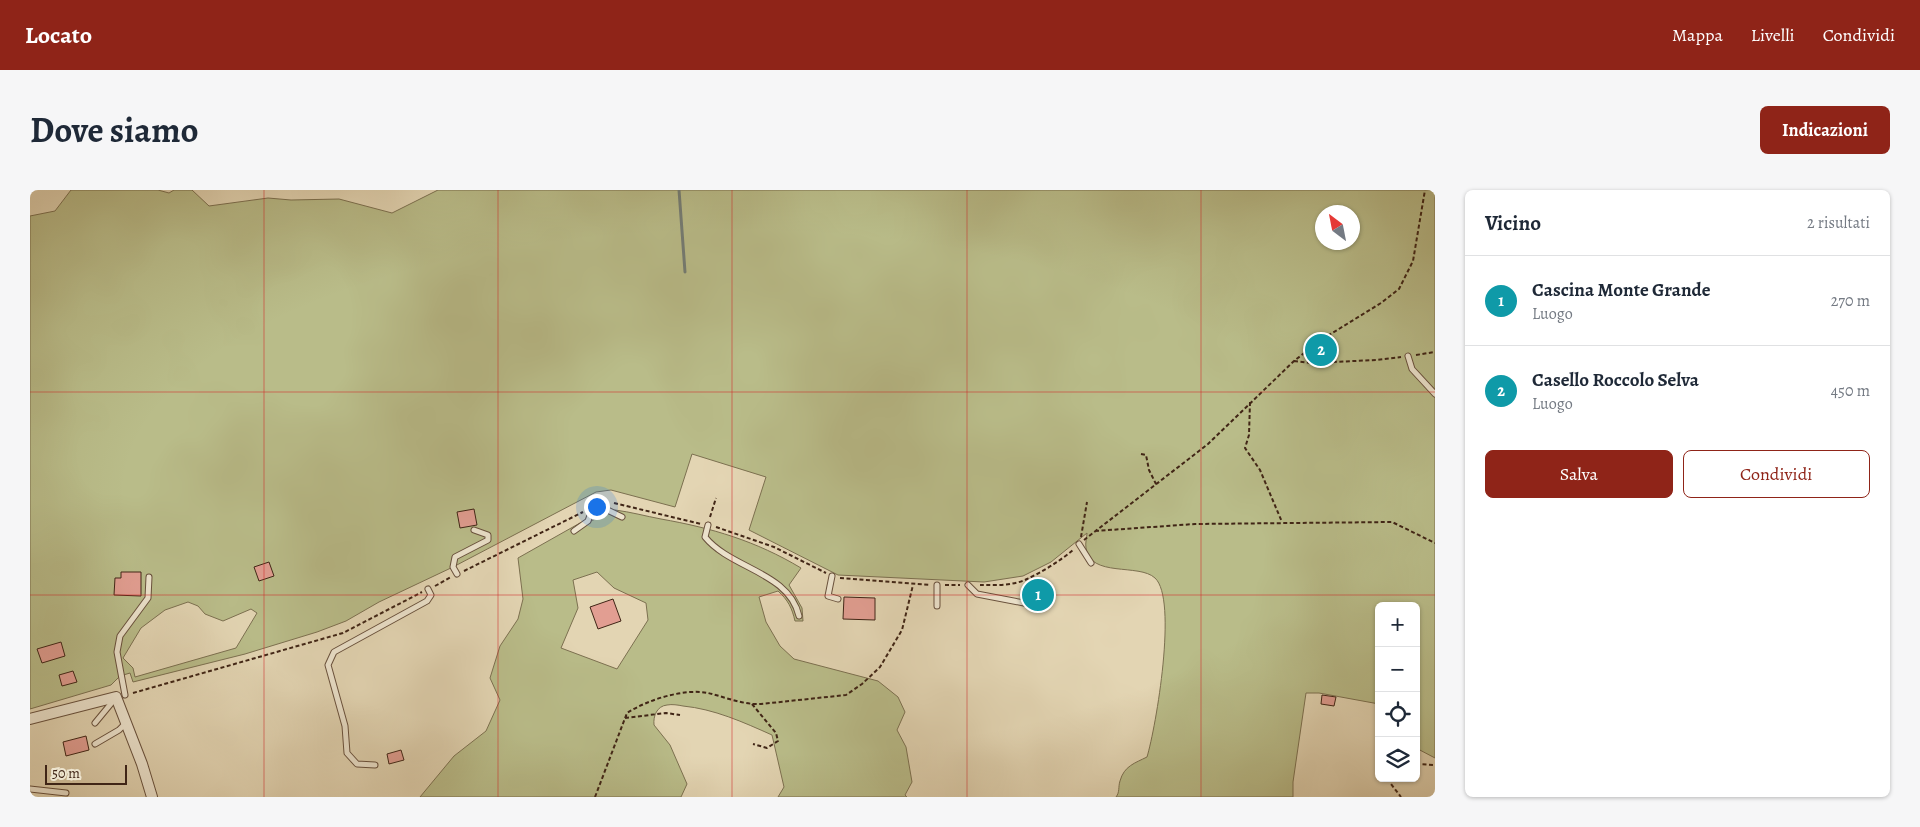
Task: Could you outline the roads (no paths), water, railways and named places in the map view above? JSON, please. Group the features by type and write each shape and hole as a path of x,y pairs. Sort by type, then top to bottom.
{"street":[{"path":"30,719 120,696 126,723 142,764 152,797"}],"lane":[{"path":"1408,356 1412,369 1424,385 1435,394"},
{"path":"574,531 588,521 595,506 622,517"},
{"path":"708,525 705,537 714,548 774,581 789,594 799,616"},
{"path":"457,574 453,567 455,557 488,540 488,535 474,530"},
{"path":"1079,544 1091,563"},
{"path":"832,576 828,596 838,599"},
{"path":"96,723 120,696 117,652 120,636 148,598 149,577"},
{"path":"937,585 937,606"},
{"path":"968,585 977,594 1024,603"},
{"path":"375,765 356,764 347,753 344,726 328,665 334,652 427,600 431,595 428,590"},
{"path":"95,744 119,730 126,723"},
{"path":"30,789 66,793"}],"waterway":[{"path":"679,190 685,272"}],"place":[{"name":"Casello Roccolo Selva","path":"1321,350"},
{"name":"Cascina Monte Grande","path":"1038,595"}]}
